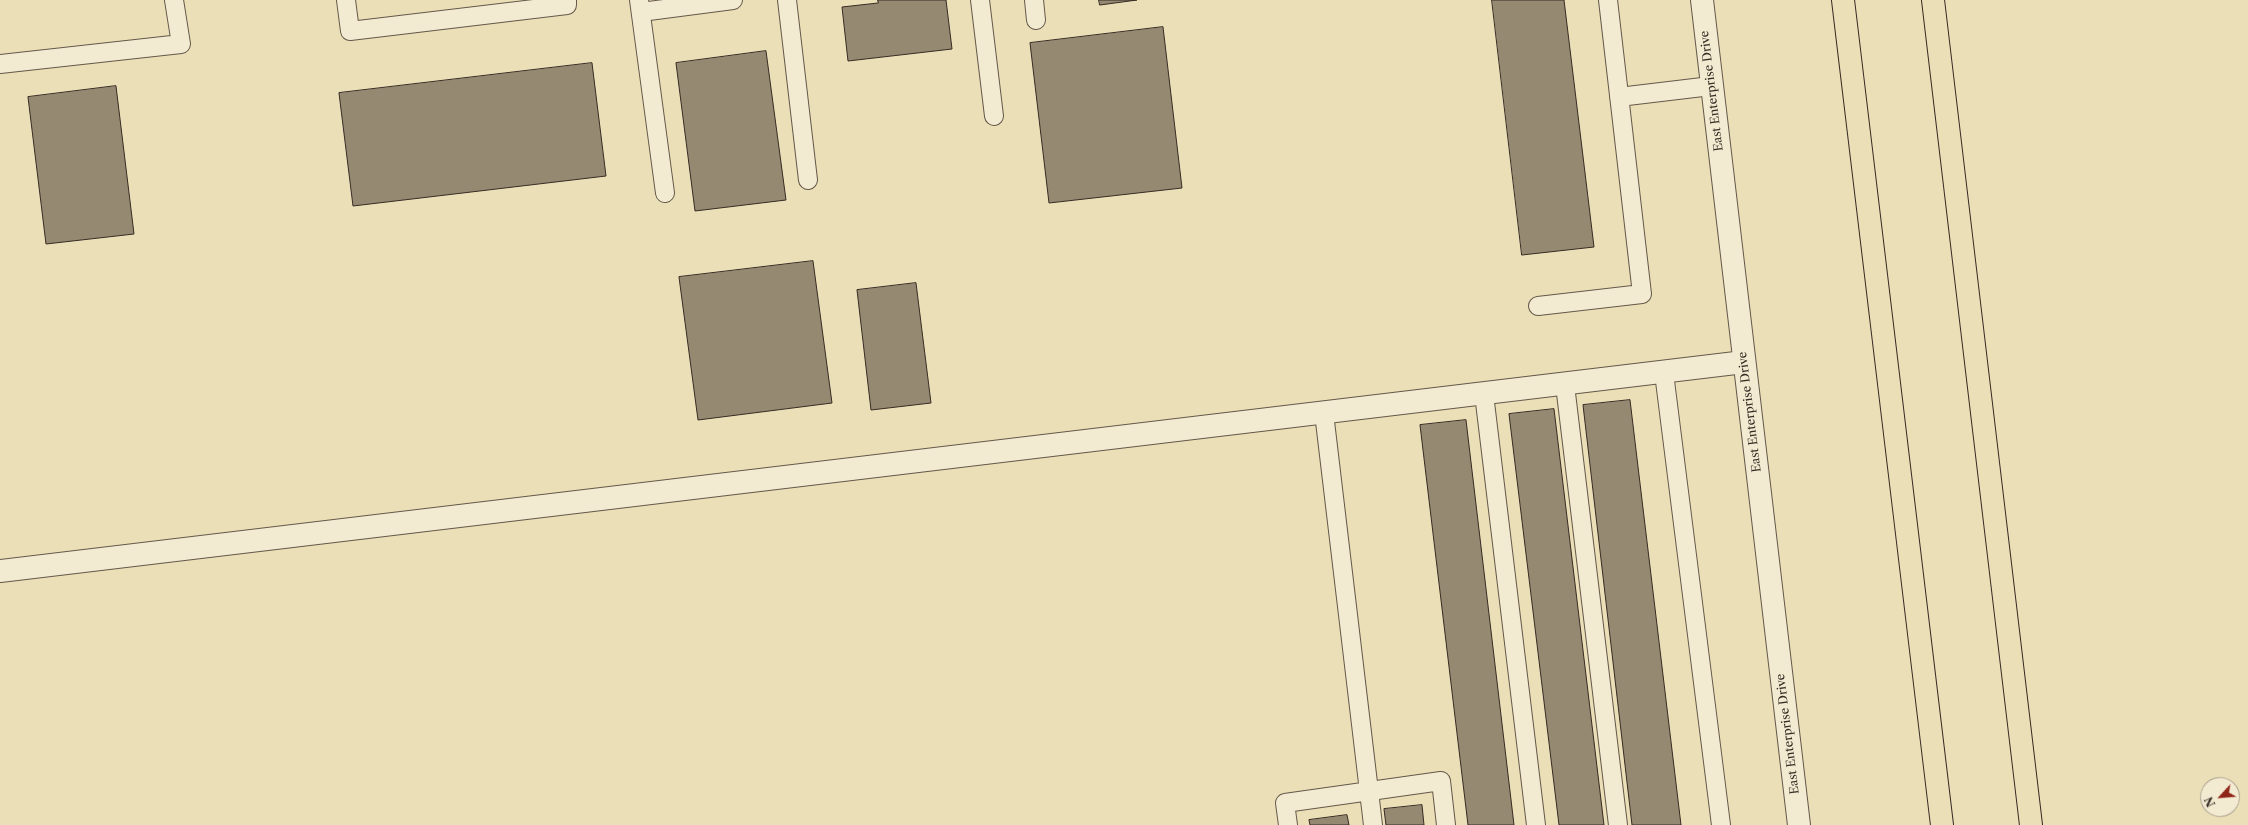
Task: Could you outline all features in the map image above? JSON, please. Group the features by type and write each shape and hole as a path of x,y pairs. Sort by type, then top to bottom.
{"highway":[{"path":"1843,0 1942,825"},
{"path":"1933,0 2031,825"}],"street":[{"name":"East Enterprise Drive","path":"1702,0 1799,825"},
{"path":"0,571 1565,385 1744,362"}],"lane":[{"path":"0,64 181,44 174,0"},
{"path":"346,0 350,31 567,5 567,0"},
{"path":"665,192 640,6 733,0"},
{"path":"787,0 808,180"},
{"path":"980,0 994,116"},
{"path":"1034,0 1036,20"},
{"path":"1538,306 1642,294 1608,0"},
{"path":"1619,97 1712,86"},
{"path":"1664,373 1721,825"},
{"path":"1565,385 1618,825"},
{"path":"1484,394 1536,825"},
{"path":"1324,413 1373,825"},
{"path":"1288,825 1285,803 1441,781 1446,825"}],"building":[{"path":"878,0 946,0 952,49 848,61 842,7 878,3"},
{"path":"1099,0 1137,0 1100,5"},
{"path":"1492,0 1564,0 1594,247 1522,255"},
{"path":"1163,27 1182,188 1049,203 1030,43"},
{"path":"766,51 786,200 695,211 676,63"},
{"path":"592,63 606,176 353,206 339,93"},
{"path":"116,86 134,234 46,244 28,97"},
{"path":"813,261 832,403 698,420 679,277"},
{"path":"916,283 931,403 871,410 857,290"},
{"path":"1630,400 1681,825 1632,825 1583,405"},
{"path":"1554,409 1604,825 1559,825 1509,414"},
{"path":"1466,420 1514,825 1468,825 1420,425"},
{"path":"1422,805 1424,825 1386,825 1384,809"},
{"path":"1347,815 1349,825 1310,825 1309,820"}]}
